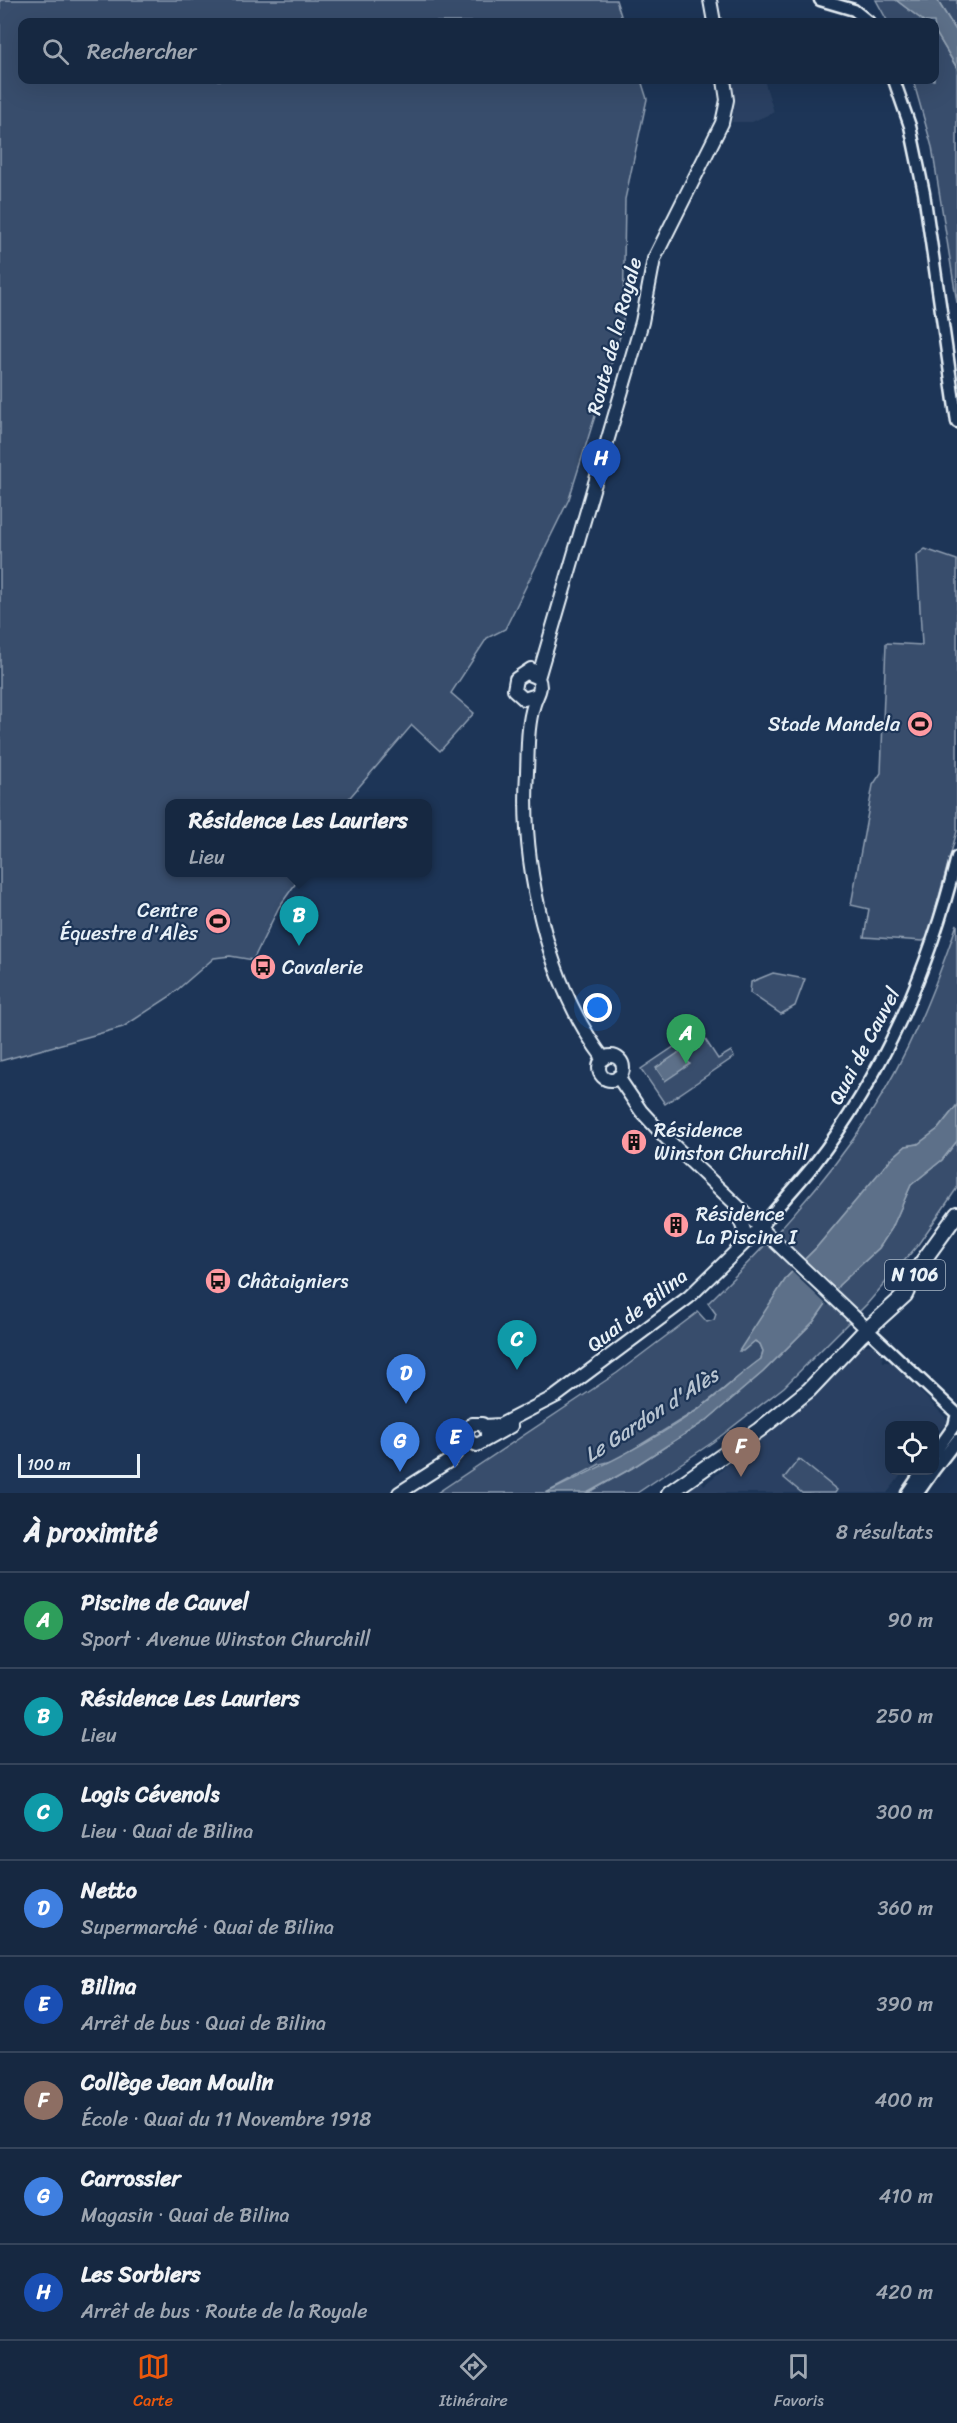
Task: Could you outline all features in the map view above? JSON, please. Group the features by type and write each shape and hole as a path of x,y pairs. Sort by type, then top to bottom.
{"main road":[{"path":"710,0 713,18"},
{"name":"Route de la Royale","path":"538,678 642,322 654,259 722,123 727,100 725,84"},
{"name":"Route de la Royale","path":"526,673 548,646"},
{"path":"532,714 524,699 515,693 513,686 519,675 526,673 538,678 541,688 532,714 526,813 536,890 557,970 590,1037 604,1059 599,1067 601,1073 609,1079 618,1077 641,1111 763,1232 863,1326"},
{"path":"524,699 537,695"},
{"path":"731,1201 743,1225 740,1247"},
{"name":"N 106","path":"669,1493 750,1436 809,1390 863,1326 906,1295 918,1268 957,1214"},
{"name":"Quai de Bilina","path":"485,1432 531,1411 556,1396 660,1320 740,1247 763,1232"},
{"path":"475,1423 485,1432 480,1445 470,1442 466,1433 475,1423"},
{"path":"399,1493 449,1461 470,1442"},
{"path":"410,1493 459,1461 470,1442"}],"street":[{"path":"820,0 855,10 864,18"},
{"path":"895,84 910,126 922,183 957,422"},
{"name":"Quai de Cauvel","path":"763,1232 813,1165 876,1067 931,949 957,857"},
{"path":"863,1326 957,1413 956,1428 939,1448"},
{"path":"939,1463 957,1440"},
{"path":"907,1493 920,1475"},
{"path":"918,1493 931,1475"}],"shaded area":[{"path":"0,0 616,0 622,18 18,18 18,84 642,84 647,99 625,199 623,327 569,499 505,629 487,638 451,693 474,713 440,751 412,725 348,799 165,799 165,877 300,877 279,907 253,960 230,956 214,958 169,997 123,1027 0,1061"},
{"path":"876,0 896,0 920,18 886,18"},
{"path":"896,0 937,0 957,32 957,68 939,38 939,18 920,18"},
{"path":"937,0 957,0 957,32"},
{"path":"939,38 957,68 957,303 932,147 914,84 939,84"},
{"path":"732,84 765,84 774,112 752,122 732,122 734,97"},
{"name":"Stade Mandela","path":"925,549 957,560 957,831 928,937 923,941 864,937 869,909 851,905 873,785 881,773 886,643 922,645 917,555"},
{"path":"957,924 957,1105 938,1129 918,1144 906,1146 890,1160 816,1248 787,1277 740,1351 754,1341 760,1344 763,1351 761,1359 697,1410 616,1460 600,1464 546,1493 437,1493 617,1373 698,1312 707,1322 714,1320 716,1314 708,1303 773,1237 814,1190 869,1116 896,1070 919,1023"},
{"path":"773,973 805,979 795,1006 781,1014 750,993 751,982"},
{"path":"699,1030 718,1059 731,1051 734,1057 665,1104 641,1069"},
{"path":"681,1051 690,1064 665,1081 656,1068"},
{"path":"957,1105 957,1141 942,1160 911,1185 892,1228 879,1248 839,1285 814,1321 763,1372 707,1420 632,1468 587,1493 546,1493 622,1455 678,1423 761,1359 763,1351 760,1344 755,1341 743,1351 739,1351 787,1277 816,1248 890,1160 906,1146 918,1144 938,1129"},
{"path":"957,1141 957,1188 917,1246 867,1304 784,1387 713,1442 637,1493 588,1493 707,1420 763,1372 814,1321 839,1285 879,1248 892,1228 911,1185 942,1160"},
{"path":"861,1345 872,1345 882,1353 883,1362 891,1362 949,1421 939,1430 939,1421 885,1421 885,1475 901,1475 887,1493 684,1493 702,1481 704,1485 738,1453 817,1389"},
{"path":"799,1459 837,1490 835,1493 802,1493 784,1478"}],"pier":[{"path":"803,1257 839,1291 828,1306 790,1270"}],"place":[{"name":"Les Sorbiers","path":"601,489"},
{"name":"Stade Mandela","path":"920,724"},
{"name":"Centre Équestre d'Alès","path":"218,921"},
{"name":"Résidence Les Lauriers","path":"299,946"},
{"name":"Cavalerie","path":"263,967"},
{"name":"Piscine de Cauvel","path":"686,1064"},
{"name":"Résidence Winston Churchill","path":"634,1142"},
{"name":"Résidence La Piscine I","path":"676,1225"},
{"name":"Châtaigniers","path":"218,1281"},
{"name":"Logis Cévenols","path":"517,1370"},
{"name":"Netto","path":"406,1404"},
{"name":"Bilina","path":"455,1468"},
{"name":"Carrossier","path":"400,1472"},
{"name":"Collège Jean Moulin","path":"741,1477"}],"water label":[{"name":"Le Gardon d'Alès","path":"651,1415"}]}
